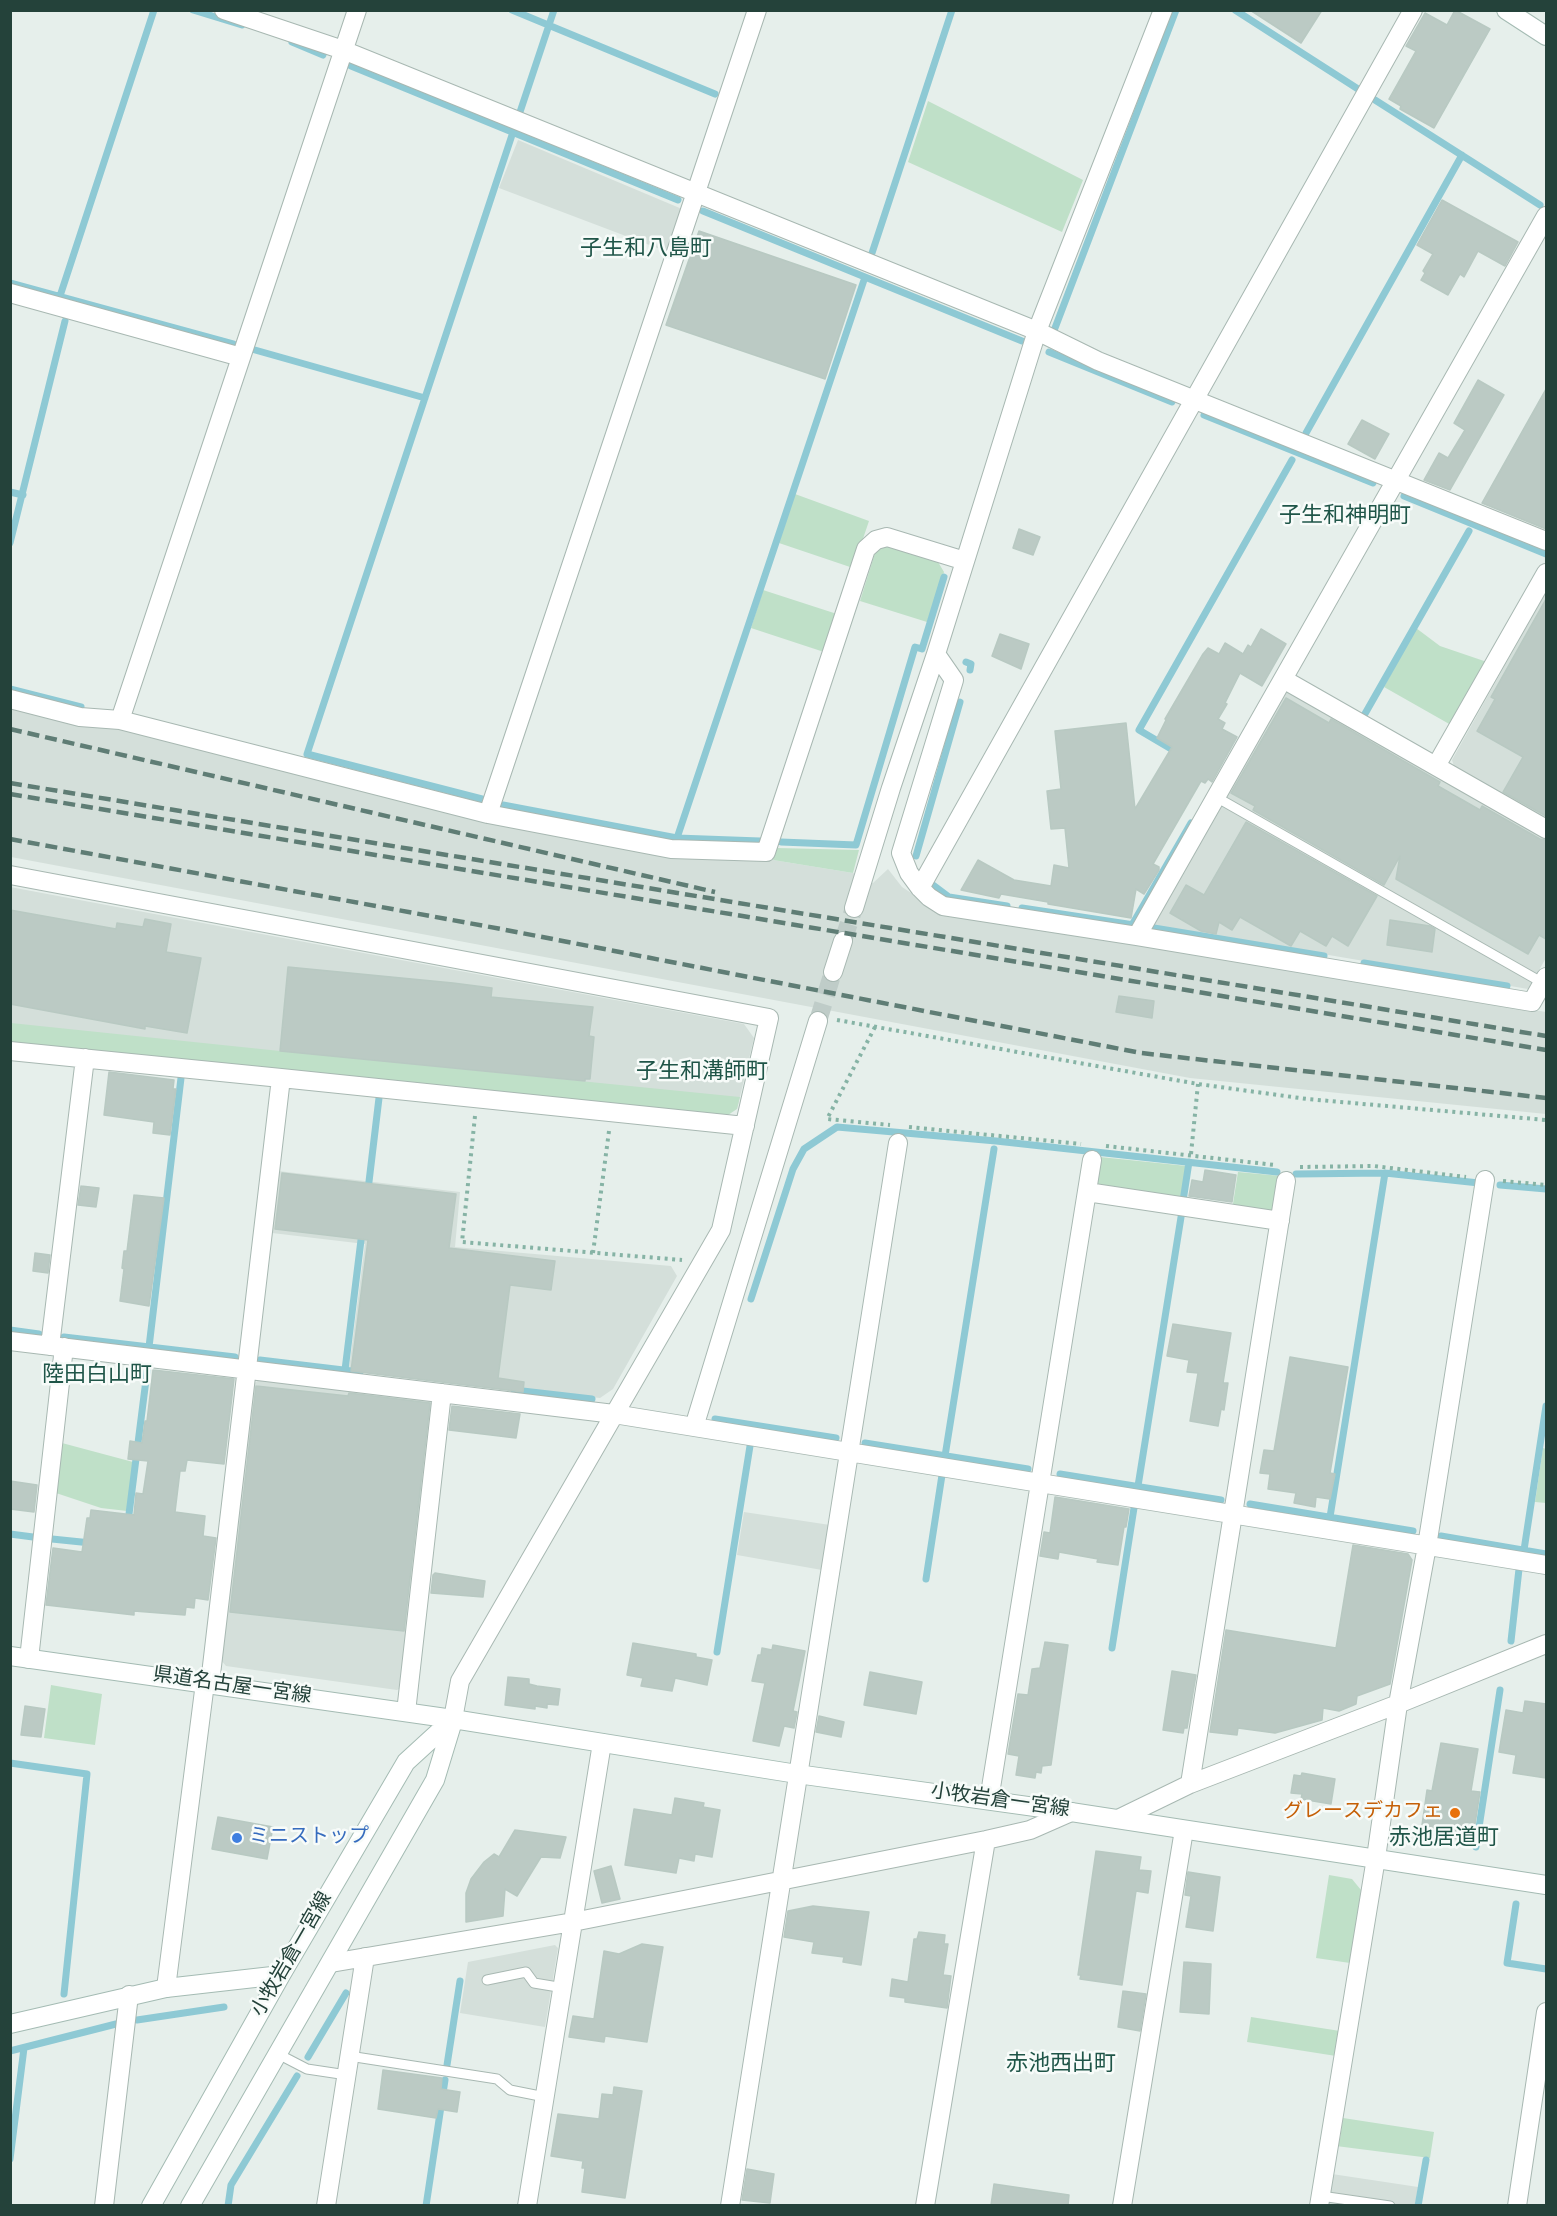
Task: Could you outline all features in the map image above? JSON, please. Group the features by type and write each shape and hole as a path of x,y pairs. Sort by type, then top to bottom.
{"street":[{"path":"224,10 344,50 1037,331 1098,361 1546,541"},
{"path":"120,720 357,10"},
{"path":"488,814 757,10"},
{"path":"854,908 1037,331 1163,10"},
{"path":"920,888 1413,10"},
{"path":"1506,10 1546,36"},
{"path":"1137,936 1546,216"},
{"path":"10,293 241,357"},
{"path":"10,699 80,717 120,720 488,814 671,849 766,852 866,549 876,540 887,537 964,561"},
{"path":"1436,766 1546,573"},
{"path":"936,654 954,680 901,854 909,873 920,888 943,906 1137,936 1539,1004 1545,980"},
{"path":"1283,679 1546,830"},
{"path":"10,874 769,1018 722,1230 460,1681 453,1719"},
{"path":"833,972 843,941"},
{"path":"693,1427 818,1021"},
{"path":"10,1051 745,1126"},
{"path":"29,1659 85,1058"},
{"path":"166,1988 247,1369 281,1078"},
{"path":"730,2205 898,1143"},
{"path":"989,1800 1092,1150"},
{"path":"1190,1784 1287,1171"},
{"path":"1320,2201 1376,1858 1398,1704 1427,1546 1485,1180"},
{"path":"1087,1192 1280,1221"},
{"path":"10,1341 614,1414 1546,1566"},
{"path":"406,1712 442,1393"},
{"path":"1118,1819 1190,1784 1546,1644"},
{"name":"県道名古屋一宮線","path":"10,1656 453,1719"},
{"name":"小牧岩倉一宮線","path":"453,1719 797,1773 1546,1884"},
{"name":"小牧岩倉一宮線","path":"190,2205 435,1780 453,1719"},
{"name":"小牧岩倉一宮線","path":"151,2205 281,1975 406,1762 453,1719"},
{"path":"527,2205 602,1743"},
{"path":"331,1963 573,1922 986,1840 1030,1830 1071,1812"},
{"path":"1122,2205 1184,1830"},
{"path":"925,2205 986,1840"},
{"path":"326,2205 365,1957"},
{"path":"10,2024 166,1988 281,1975"},
{"path":"104,2205 129,1995"},
{"path":"1517,2205 1546,2012"}],"lane":[{"path":"1216,796 1545,980"},
{"path":"488,1980 526,1972 534,1983 564,1988"},
{"path":"278,2054 307,2069 347,2075"},
{"path":"349,2056 497,2079 510,2090 545,2097"},
{"path":"1320,2201 1390,2205"}],"path":[{"path":"1546,1120 1307,1099 1198,1084 875,1027 827,1119 1092,1150 1191,1154 1287,1171 1374,1166 1546,1185"},
{"path":"1191,1154 1198,1084"},
{"path":"476,1098 462,1242 703,1261"},
{"path":"593,1253 612,1112"}],"shaded area":[{"path":"518,140 682,209 668,252 499,188"},
{"path":"1546,592 1546,823 1456,772 1452,760"},
{"path":"1292,691 1546,836 1546,958 1528,989 1153,925 1285,692"},
{"path":"10,706 129,729 672,855 773,860 853,873 873,883 888,869 902,887 936,909 1546,1012 1546,1114 1190,1078 11,857"},
{"path":"10,887 744,1024 754,1038 737,1109 11,1045"},
{"path":"278,1171 460,1192 455,1247 671,1266 677,1276 613,1389 600,1398 349,1369 365,1244 272,1233"},
{"path":"261,1378 436,1400 405,1686 397,1690 226,1666 220,1659 251,1386"},
{"path":"744,1512 830,1525 822,1570 737,1555"},
{"path":"555,1945 558,1948 545,2027 460,2013 468,1962"},
{"path":"1332,2174 1418,2187 1415,2205 1328,2206"}],"green space":[{"path":"928,101 1083,180 1062,232 908,162"},
{"path":"795,494 869,521 853,568 779,543"},
{"path":"884,545 938,562 944,572 927,622 860,601 876,550"},
{"path":"763,590 837,614 824,652 751,628"},
{"path":"1416,628 1440,646 1487,662 1451,725 1384,687"},
{"path":"777,848 859,850 853,873 773,860"},
{"path":"11,1023 740,1097 737,1109 725,1117 11,1045"},
{"path":"1100,1157 1187,1166 1181,1203 1097,1191"},
{"path":"1238,1172 1281,1176 1275,1217 1232,1210"},
{"path":"62,1443 133,1462 127,1511 101,1508 56,1493"},
{"path":"1543,1448 1546,1449 1546,1503 1535,1502"},
{"path":"51,1685 102,1694 95,1745 44,1738"},
{"path":"1329,1875 1352,1879 1361,1890 1350,1963 1316,1958"},
{"path":"1251,2017 1340,2031 1336,2056 1247,2042"},
{"path":"1343,2118 1434,2132 1430,2158 1336,2146 1340,2139"}],"building":[{"path":"1250,10 1322,10 1301,43"},
{"path":"1455,10 1490,29 1434,128 1400,109 1401,106 1389,99 1416,51 1406,46 1425,13 1447,25"},
{"path":"1442,200 1518,242 1505,266 1478,251 1464,277 1460,274 1448,295 1421,280 1425,273 1423,271 1433,254 1417,245"},
{"path":"699,231 856,285 825,379 666,325"},
{"path":"1478,380 1504,395 1450,490 1424,480 1439,453 1448,458 1465,430 1454,423"},
{"path":"1546,389 1546,529 1482,503"},
{"path":"1362,420 1389,434 1375,459 1348,444"},
{"path":"1019,529 1040,537 1033,555 1013,548"},
{"path":"1546,599 1546,816 1503,792 1523,757 1477,731 1495,699 1491,697"},
{"path":"1261,629 1286,644 1262,686 1240,673 1218,719 1225,723 1222,729 1237,737 1212,782 1208,779 1205,783 1201,781 1153,864 1159,867 1159,870 1144,894 1136,889 1131,918 1001,894 999,898 961,890 978,860 1014,880 1051,886 1054,865 1069,868 1065,828 1051,829 1047,791 1061,789 1055,731 1126,723 1135,809 1172,747 1157,738 1165,719 1203,654 1208,648 1219,654 1225,643 1243,654 1248,645 1251,647"},
{"path":"1000,634 1029,644 1021,669 992,656"},
{"path":"1286,698 1329,723 1331,719 1440,782 1438,786 1480,810 1482,806 1540,839 1546,840 1546,939 1539,935 1528,954 1396,879 1400,856 1384,885 1253,810 1255,806 1231,793"},
{"path":"1246,822 1377,896 1348,946 1332,936 1326,946 1300,931 1291,946 1240,917 1232,930 1219,922 1216,934 1201,931 1170,913 1186,885 1204,895"},
{"path":"10,910 116,929 117,923 143,927 145,919 171,924 166,952 201,958 187,1033 145,1026 145,1029 10,1004"},
{"path":"1390,920 1430,926 1435,929 1432,952 1387,945"},
{"path":"288,967 492,988 491,997 593,1007 589,1036 594,1037 590,1079 585,1079 585,1081 280,1051"},
{"path":"1119,996 1154,1001 1152,1018 1116,1012"},
{"path":"109,1072 174,1080 173,1089 176,1089 170,1135 153,1133 154,1122 104,1115"},
{"path":"1205,1170 1236,1175 1232,1202 1189,1196 1192,1180 1203,1182"},
{"path":"282,1173 456,1194 449,1248 555,1261 551,1290 510,1285 498,1378 524,1382 523,1392 351,1371 368,1240 275,1229"},
{"path":"81,1186 99,1188 96,1207 78,1205"},
{"path":"134,1195 164,1198 149,1306 120,1301 124,1251 127,1251"},
{"path":"35,1253 50,1255 48,1273 33,1271"},
{"path":"1173,1324 1231,1333 1223,1383 1228,1383 1224,1410 1221,1409 1218,1426 1190,1421 1198,1373 1187,1372 1189,1360 1167,1356"},
{"path":"1290,1357 1348,1367 1330,1473 1335,1474 1330,1499 1316,1497 1315,1507 1294,1503 1296,1493 1268,1489 1270,1474 1260,1473 1264,1450 1274,1451"},
{"path":"153,1370 234,1379 224,1464 187,1460 185,1471 180,1471 175,1512 205,1516 203,1536 216,1538 208,1600 195,1598 194,1608 186,1607 185,1615 134,1611 134,1615 46,1605 53,1548 82,1552 87,1518 90,1518 91,1510 134,1515 136,1493 143,1494 148,1461 128,1459 130,1441 142,1443"},
{"path":"256,1386 348,1396 349,1393 430,1403 404,1631 230,1612"},
{"path":"452,1406 520,1414 516,1438 449,1430"},
{"path":"10,1481 37,1485 34,1512 10,1509"},
{"path":"1055,1497 1129,1509 1118,1565 1059,1552 1058,1559 1040,1556 1044,1532 1050,1533"},
{"path":"1353,1545 1408,1554 1412,1560 1390,1684 1357,1696 1356,1704 1339,1711 1323,1708 1322,1720 1275,1733 1238,1728 1237,1735 1210,1732 1226,1630 1336,1648"},
{"path":"435,1573 485,1581 483,1597 431,1593"},
{"path":"1045,1642 1068,1645 1051,1765 1042,1766 1041,1773 1036,1772 1035,1778 1016,1775 1019,1756 1008,1754 1018,1694 1028,1695 1032,1669 1040,1668"},
{"path":"633,1643 696,1654 696,1657 712,1660 707,1685 675,1678 672,1691 641,1686 643,1678 627,1675"},
{"path":"773,1645 805,1651 793,1711 797,1712 794,1728 784,1726 779,1746 753,1741 765,1683 752,1681 762,1648 772,1650"},
{"path":"1172,1671 1196,1675 1187,1728 1184,1728 1183,1733 1163,1730"},
{"path":"870,1672 922,1682 916,1714 864,1705"},
{"path":"508,1677 529,1679 529,1684 560,1689 558,1705 547,1704 547,1708 535,1706 535,1709 505,1705"},
{"path":"1525,1701 1546,1704 1546,1778 1513,1773 1516,1755 1499,1752 1506,1710 1523,1713"},
{"path":"25,1706 45,1709 41,1737 21,1735"},
{"path":"819,1716 844,1722 841,1737 816,1732"},
{"path":"1441,1743 1478,1749 1471,1791 1480,1792 1475,1824 1466,1822 1463,1840 1425,1833 1426,1826 1422,1825 1427,1790 1432,1791"},
{"path":"1302,1773 1335,1779 1331,1804 1301,1799 1302,1794 1291,1793 1294,1775 1301,1776"},
{"path":"675,1798 704,1803 703,1807 720,1810 712,1857 695,1854 694,1861 679,1858 676,1873 625,1865 634,1809 672,1815"},
{"path":"218,1817 273,1827 267,1859 212,1849"},
{"path":"515,1830 566,1837 560,1858 541,1857 517,1896 505,1889 503,1916 466,1922 466,1893 471,1879 484,1862 494,1854 499,1857"},
{"path":"1096,1851 1141,1857 1139,1870 1151,1871 1148,1893 1136,1891 1122,1985 1080,1979 1081,1975 1078,1975"},
{"path":"611,1866 620,1899 602,1903 594,1871"},
{"path":"1188,1872 1220,1877 1213,1931 1186,1927 1191,1896 1185,1895"},
{"path":"813,1906 869,1912 861,1965 843,1962 844,1957 812,1953 814,1942 784,1937 788,1911"},
{"path":"919,1932 945,1935 944,1944 948,1944 943,1975 951,1976 947,2008 905,2002 905,1998 890,1996 892,1979 908,1982 914,1939 917,1939"},
{"path":"642,1944 663,1947 647,2042 605,2036 604,2042 569,2037 573,2016 594,2019 604,1951 619,1954"},
{"path":"1184,1962 1211,1964 1209,2014 1180,2012"},
{"path":"1123,1991 1146,1994 1140,2031 1118,2027"},
{"path":"383,2070 442,2078 441,2089 460,2092 457,2112 438,2109 436,2118 378,2109"},
{"path":"614,2087 642,2091 625,2198 582,2192 585,2168 582,2168 583,2161 551,2156 558,2114 599,2119 602,2094 613,2095"},
{"path":"747,2169 774,2174 770,2203 742,2200"},
{"path":"994,2184 1069,2195 1068,2205 991,2205"}],"waterway":[{"path":"60,296 154,10"},
{"path":"193,10 242,25"},
{"path":"512,10 715,94"},
{"path":"520,112 554,10"},
{"path":"872,253 952,10"},
{"path":"1055,328 1176,10"},
{"path":"1235,10 1358,89"},
{"path":"292,42 323,55"},
{"path":"351,66 678,200"},
{"path":"1375,100 1540,205"},
{"path":"482,799 307,754 513,132"},
{"path":"1306,433 1462,155"},
{"path":"703,211 1022,341"},
{"path":"677,838 865,277"},
{"path":"10,283 233,344"},
{"path":"10,543 65,321"},
{"path":"255,350 425,398"},
{"path":"1049,352 1172,402"},
{"path":"1204,415 1373,483"},
{"path":"1178,753 1139,730 1292,460"},
{"path":"10,492 23,495"},
{"path":"1404,496 1546,554"},
{"path":"1362,719 1469,531"},
{"path":"781,842 856,845 915,647 922,649 944,577"},
{"path":"966,662 971,664 970,670"},
{"path":"10,689 81,707"},
{"path":"916,856 960,702"},
{"path":"503,805 677,838 760,841"},
{"path":"1132,925 1191,823"},
{"path":"933,885 949,897 1007,906"},
{"path":"1022,908 1134,925"},
{"path":"1154,928 1324,956"},
{"path":"1364,963 1507,986"},
{"path":"149,1347 181,1078"},
{"path":"368,1190 379,1098"},
{"path":"751,1299 793,1169 804,1149 837,1127 996,1141 1277,1172"},
{"path":"945,1456 994,1149"},
{"path":"1183,1201 1189,1162"},
{"path":"1296,1174 1385,1173 1479,1183"},
{"path":"1330,1517 1385,1173"},
{"path":"1500,1185 1546,1189"},
{"path":"1138,1486 1182,1211"},
{"path":"345,1370 362,1232"},
{"path":"10,1330 39,1334"},
{"path":"64,1337 235,1357"},
{"path":"260,1360 360,1372"},
{"path":"128,1522 148,1364"},
{"path":"514,1390 592,1399"},
{"path":"1524,1550 1546,1406"},
{"path":"715,1419 836,1438"},
{"path":"865,1443 1028,1469"},
{"path":"717,1652 750,1446"},
{"path":"1060,1474 1221,1500"},
{"path":"926,1579 942,1475"},
{"path":"1250,1504 1413,1531"},
{"path":"1112,1648 1134,1508"},
{"path":"10,1534 33,1537"},
{"path":"1441,1536 1546,1554"},
{"path":"52,1539 91,1543"},
{"path":"1511,1641 1519,1569"},
{"path":"1476,1847 1500,1690"},
{"path":"10,1763 87,1774 64,1994"},
{"path":"1516,1904 1507,1963 1546,1969"},
{"path":"447,2065 460,1981"},
{"path":"308,2057 346,1993"},
{"path":"137,2020 224,2007"},
{"path":"10,2051 116,2024"},
{"path":"10,2159 24,2048"},
{"path":"228,2206 231,2185 297,2076"},
{"path":"426,2206 445,2080"},
{"path":"1418,2206 1426,2160"}],"tunnel":[{"path":"843,941 854,908"},
{"path":"818,1021 833,972"}],"railway":[{"path":"10,729 715,892"},
{"path":"10,783 1546,1036"},
{"path":"10,794 1546,1050"},
{"path":"10,839 501,929 1141,1053 1546,1098"}],"place":[{"name":"グレースデカフェ","path":"1455,1813"},
{"name":"ミニストップ","path":"237,1838"}],"district":[{"name":"子生和八島町","path":"646,251"},
{"name":"子生和神明町","path":"1345,518"},
{"name":"子生和溝師町","path":"702,1074"},
{"name":"陸田白山町","path":"97,1377"},
{"name":"赤池居道町","path":"1444,1840"},
{"name":"赤池西出町","path":"1061,2066"}]}
